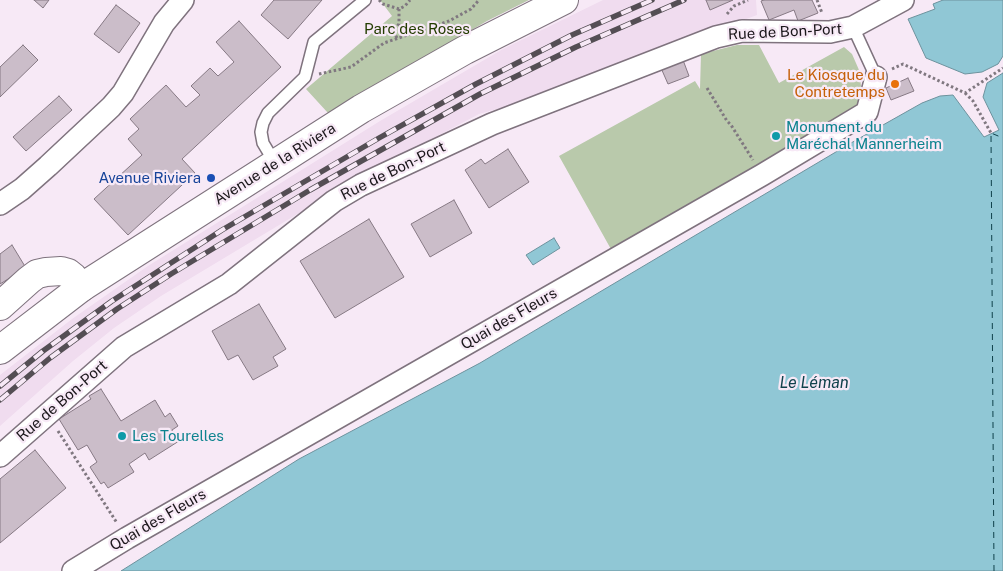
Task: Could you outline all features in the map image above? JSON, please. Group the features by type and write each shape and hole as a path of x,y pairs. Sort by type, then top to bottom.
{"main road":[{"name":"Avenue de la Riviera","path":"0,350 82,287 361,109 465,50 564,0"},
{"path":"0,306 37,274 60,271 68,273 82,287"}],"street":[{"path":"0,204 29,183 111,107 122,93 164,23 183,0"},
{"name":"Rue de Bon-Port","path":"0,456 124,347 229,284 334,201 378,177 492,124 716,36 742,31 830,32 853,27 902,0"},
{"name":"Quai des Fleurs","path":"73,571 127,538 762,175 867,112 876,77"}],"lane":[{"path":"275,163 263,142 261,132 268,113 305,77 314,42 365,0"},
{"path":"853,27 876,77"}],"path":[{"path":"379,0 382,4 399,9 410,0"},
{"path":"305,77 351,66 384,43 449,21 471,9 479,0"},
{"path":"397,38 393,32 399,24 399,9"},
{"path":"876,77 903,64 964,93 973,100 991,133"},
{"path":"964,93 1003,68"},
{"path":"707,88 726,121 762,175"},
{"path":"47,415 127,538"}],"shaded area":[{"path":"603,0 756,0 757,15 529,100 479,114 354,180 161,296 114,328 73,361 0,426 0,375 72,319 148,266 380,121 503,49"}],"green space":[{"name":"Parc des Roses","path":"380,0 529,0 487,21 328,113 306,89 392,16"},
{"path":"737,45 759,45 779,83 844,47 852,54 859,70 861,99 858,109 612,251 559,156 695,81 700,89 701,54"}],"water":[{"path":"943,0 1003,0 1003,56 998,64 982,72 965,74 926,58 908,19 935,9 933,4"},
{"name":"Le Léman","path":"1003,73 1003,571 121,571 299,459 480,363 851,143 922,103 940,96 953,95 984,137 999,130 983,97 987,83"},
{"path":"554,238 560,248 533,265 526,255"}],"building":[{"path":"34,0 49,0 43,8"},
{"path":"274,0 322,0 288,39 261,15"},
{"path":"706,0 733,0 710,10"},
{"path":"812,0 818,13 798,21 794,10 769,20 761,1"},
{"path":"116,5 140,23 119,53 94,34"},
{"path":"239,21 281,67 182,159 195,173 128,235 94,199 142,155 128,139 139,129 130,119 166,85 186,107 200,95 191,86 210,68 218,76 234,62 216,42"},
{"path":"23,45 38,60 0,97 0,67"},
{"path":"683,60 689,76 668,84 661,68"},
{"path":"908,78 914,91 891,100 886,88"},
{"path":"59,96 72,110 26,151 13,137"},
{"path":"508,149 529,182 489,208 465,170 481,159 485,164"},
{"path":"454,200 472,233 430,257 411,224"},
{"path":"369,219 404,277 335,318 300,261"},
{"path":"12,245 26,268 0,284 0,254"},
{"path":"259,304 286,349 273,357 278,366 253,380 238,355 228,360 212,331"},
{"name":"Les Tourelles","path":"101,389 121,421 155,400 165,417 170,413 178,426 172,430 179,441 149,460 145,453 129,464 134,472 108,488 104,482 101,484 90,467 97,462 87,445 78,450 59,419 91,399 89,396"},
{"path":"35,450 66,488 0,543 0,479"}],"ferry route":[{"path":"994,571 991,133 1003,138"}],"railway":[{"path":"0,386 43,351 112,301 222,230 379,138 476,84 572,35 652,0"},
{"path":"0,400 50,358 117,309 310,190 480,94 576,47 684,0"}],"place":[{"name":"Le Kiosque du Contretemps","path":"895,84"},
{"name":"Monument du Maréchal Mannerheim","path":"776,136"},
{"name":"Avenue Riviera","path":"211,178"},
{"name":"Les Tourelles","path":"122,436"}]}
